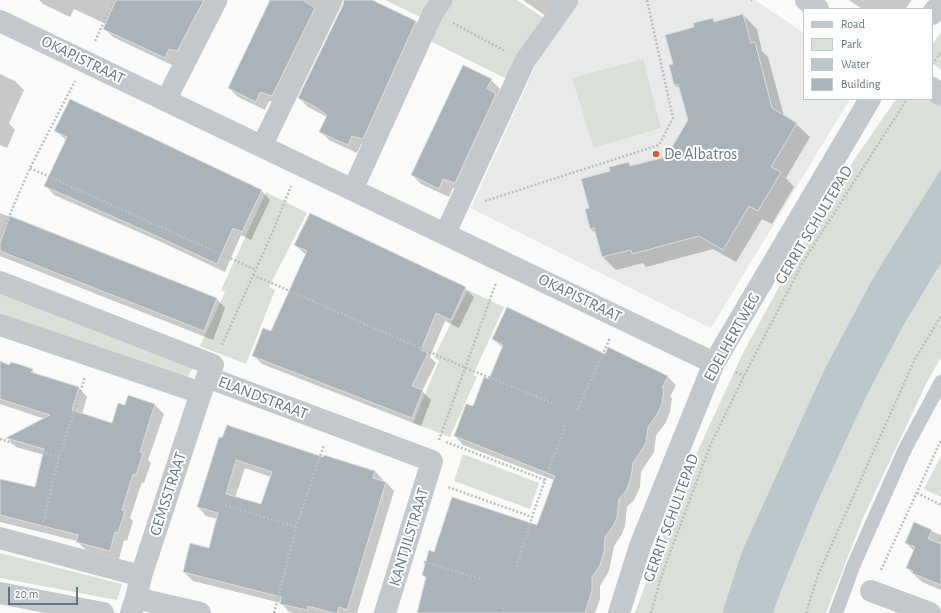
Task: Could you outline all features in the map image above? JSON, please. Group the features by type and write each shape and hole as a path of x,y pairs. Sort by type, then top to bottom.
{"street":[{"path":"166,100 217,0"},
{"path":"262,146 332,0"},
{"path":"445,234 525,61 568,0"},
{"path":"806,0 817,8"},
{"path":"933,13 941,3"},
{"path":"353,190 438,6"},
{"name":"OKAPISTRAAT","path":"0,21 714,363"},
{"path":"933,89 941,95"},
{"name":"EDELHERTWEG","path":"620,613 640,546 714,363 869,100"},
{"name":"ELANDSTRAAT","path":"0,282 207,378 331,423 429,470"},
{"name":"ELANDSTRAAT","path":"0,325 92,356 207,378"},
{"name":"GEMSSTRAAT","path":"133,606 141,576 207,378"},
{"name":"KANTJILSTRAAT","path":"385,613 429,470"},
{"path":"0,538 141,576"},
{"path":"871,591 930,613"},
{"path":"0,593 103,613"},
{"path":"133,606 200,613"}],"lane":[{"path":"836,613 854,564 904,449 941,382"}],"path":[{"path":"0,237 30,168 85,61 114,0"},
{"path":"456,211 659,145 673,118 647,0"},
{"path":"438,6 525,61"},
{"path":"933,63 941,53"},
{"name":"GERRIT SCHULTEPAD","path":"651,613 662,574 710,446 744,376 803,262 906,100"},
{"path":"207,378 256,270 300,164"},
{"path":"30,168 256,270"},
{"path":"504,262 429,470 532,517"},
{"path":"253,275 466,368 552,403"},
{"path":"806,613 818,575 915,358 941,316"},
{"path":"577,410 619,317"},
{"path":"37,548 59,458 92,356"},
{"path":"274,613 296,527 331,423"},
{"path":"516,567 532,517 566,424"},
{"path":"440,439 545,480"},
{"path":"0,440 59,458"},
{"path":"871,591 941,440"},
{"path":"917,493 941,505"},
{"path":"225,505 296,527"},
{"path":"402,556 482,579"},
{"path":"502,613 504,606"}],"shaded area":[{"name":"De Albatros","path":"580,0 755,0 803,32 803,100 849,100 711,328 471,208 537,62"}],"green space":[{"path":"385,0 517,0 545,19 507,79 430,41 437,25"},
{"path":"941,32 941,70 933,64 933,44"},
{"path":"643,59 661,128 594,148 572,78"},
{"path":"895,100 933,100 941,104 941,169 874,276 824,370 742,551 722,613 635,613 681,487 743,353 798,252 854,160"},
{"path":"266,192 307,213 269,287 275,290 246,364 200,346 225,292 221,290"},
{"path":"941,263 941,357 927,382 863,518 826,613 773,613 817,503 866,397 902,328"},
{"path":"468,290 504,307 473,375 477,377 450,437 413,423 439,361 434,357"},
{"path":"0,291 193,367 187,378 0,315"},
{"path":"463,454 539,483 530,509 454,481"},
{"path":"941,456 941,497 924,489"},
{"path":"0,553 122,584 117,600 0,578"}],"water":[{"path":"941,169 941,263 902,328 866,397 817,503 773,613 722,613 742,551 824,370 874,276"}],"building":[{"path":"116,0 204,0 177,51 169,49 165,58 103,29"},
{"path":"270,0 303,0 315,8 272,96 260,92 256,102 228,88"},
{"path":"344,0 372,0 416,21 363,139 352,136 348,145 319,132 327,115 298,98 343,5"},
{"path":"743,14 751,43 755,42 772,108 797,123 771,167 781,172 758,211 749,206 723,250 699,236 632,254 631,250 602,257 594,228 590,229 585,209 589,208 581,179 610,171 609,167 629,162 630,166 666,157 688,120 678,84 674,85 669,65 673,64 665,35 694,27 693,23 713,18 714,22"},
{"path":"463,65 492,79 487,88 496,94 455,183 443,179 439,189 411,175"},
{"path":"70,99 262,190 242,232 233,228 217,264 44,186 67,137 54,131"},
{"path":"310,213 466,287 451,320 436,313 421,350 428,353 412,386 423,390 412,418 252,356 263,328 271,331 307,251 294,245"},
{"path":"10,216 217,298 204,331 0,251 0,243"},
{"path":"507,307 605,354 608,347 668,376 662,388 664,389 662,403 658,413 648,427 646,443 633,463 631,478 626,491 619,499 617,517 614,525 605,537 604,552 600,565 592,577 592,590 585,613 417,613 426,577 422,575 429,550 434,552 452,497 537,525 555,476 454,436 466,404 473,406 484,377 489,379 503,345 492,339"},
{"path":"0,361 9,365 11,362 21,365 33,369 31,372 79,387 72,410 112,423 118,403 125,405 128,395 155,404 140,452 143,453 136,475 133,474 122,510 125,511 118,533 115,532 110,551 76,542 78,535 0,515 0,479 35,487 44,449 6,438 50,415 0,399"},
{"path":"227,425 323,457 324,455 375,471 373,478 386,482 347,610 339,607 337,613 333,613 308,606 307,610 280,604 281,597 183,572 190,543 209,548 218,513 197,507 219,437 222,438","holes":["236,460 272,472 261,504 226,494"]},
{"path":"914,522 932,530 928,539 941,544 941,585 912,573 913,571 906,568 915,547 905,543"}],"place":[{"name":"De Albatros","path":"656,154"}]}
